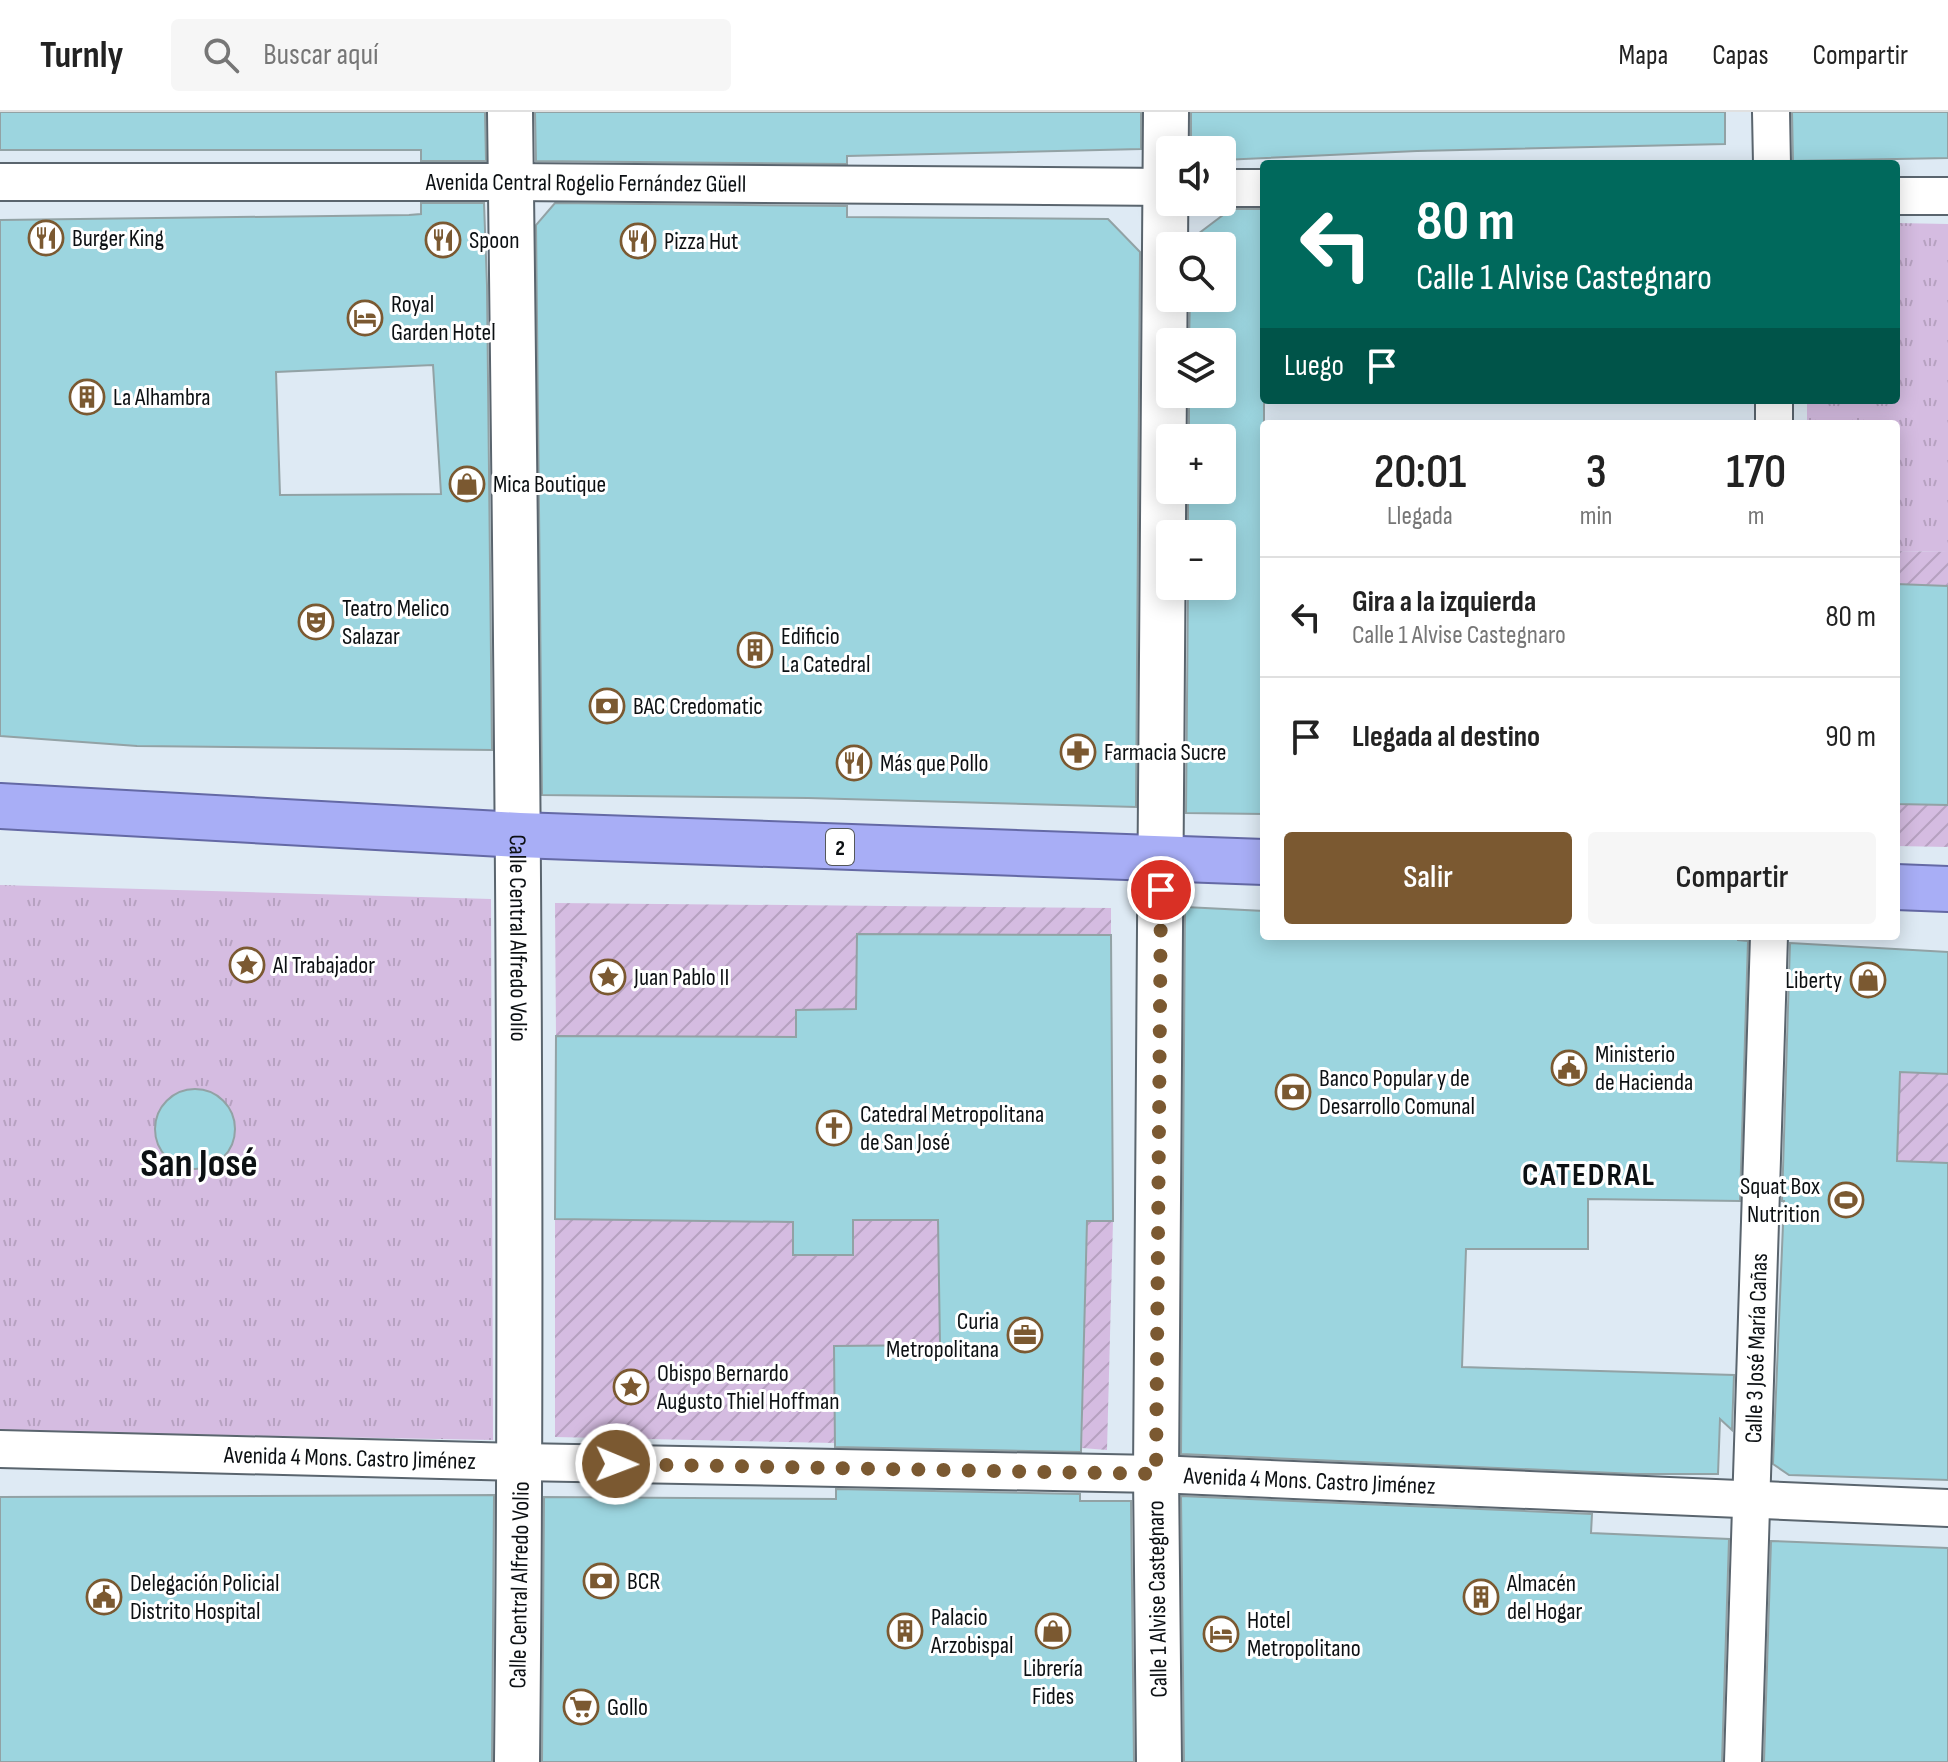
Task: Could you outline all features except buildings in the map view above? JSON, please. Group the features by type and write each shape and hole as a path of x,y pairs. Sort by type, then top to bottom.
{"highway":[{"name":"2","path":"0,806 519,835 1260,862"},
{"path":"1900,887 1948,889"}],"street":[{"name":"Calle Central Alfredo Volio","path":"510,112 519,835 517,1762"},
{"name":"Calle 1 Alvise Castegnaro","path":"1166,112 1167,136"},
{"path":"1771,112 1772,160"},
{"name":"Avenida Central Rogelio Fernández Güell","path":"0,182 1156,187"},
{"path":"1236,188 1260,188"},
{"path":"1900,196 1948,196"},
{"name":"Calle 1 Alvise Castegnaro","path":"1159,1762 1156,1474 1168,216"},
{"name":"Calle 3 José María Cañas","path":"1743,1762 1769,940"},
{"name":"Avenida 4 Mons. Castro Jiménez","path":"0,1449 1156,1474 1749,1497 1948,1508"}],"green space":[{"path":"1900,223 1948,224 1948,552 1900,551 1900,420 1807,420 1807,404 1900,404"},
{"path":"1900,551 1948,552 1948,586 1900,584"},
{"path":"1900,804 1948,805 1948,847 1900,846"},
{"path":"0,885 491,899 493,1440 0,1431"},
{"path":"555,903 1111,908 1111,935 858,934 932,1037 840,1009 796,1010 796,1037 556,1036"},
{"path":"1900,1072 1948,1074 1948,1163 1897,1161"},
{"path":"555,1219 793,1222 793,1255 852,1255 853,1220 1002,1220 965,1329 835,1443 555,1437"},
{"path":"1087,1221 1113,1221 1107,1450 1082,1448"}],"place":[{"name":"Burger King","path":"46,238"},
{"name":"Spoon","path":"443,240"},
{"name":"Pizza Hut","path":"638,241"},
{"name":"Royal Garden Hotel","path":"365,318"},
{"name":"La Alhambra","path":"87,397"},
{"name":"Mica Boutique","path":"467,484"},
{"name":"Teatro Melico Salazar","path":"316,622"},
{"name":"Edificio La Catedral","path":"755,650"},
{"name":"BAC Credomatic","path":"607,706"},
{"name":"Farmacia Sucre","path":"1078,752"},
{"name":"Más que Pollo","path":"854,763"},
{"name":"Al Trabajador","path":"247,965"},
{"name":"Juan Pablo II","path":"608,977"},
{"name":"Liberty","path":"1868,980"},
{"name":"Ministerio de Hacienda","path":"1569,1068"},
{"name":"Banco Popular y de Desarrollo Comunal","path":"1293,1092"},
{"name":"Catedral Metropolitana de San José","path":"834,1128"},
{"name":"Squat Box Nutrition","path":"1846,1200"},
{"name":"Curia Metropolitana","path":"1025,1335"},
{"name":"Obispo Bernardo Augusto Thiel Hoffman","path":"631,1387"},
{"name":"BCR","path":"601,1581"},
{"name":"Delegación Policial Distrito Hospital","path":"104,1597"},
{"name":"Almacén del Hogar","path":"1481,1597"},
{"name":"Palacio Arzobispal","path":"905,1631"},
{"name":"Librería Fides","path":"1053,1631"},
{"name":"Hotel Metropolitano","path":"1221,1634"},
{"name":"Gollo","path":"581,1707"}],"district":[{"name":"San José","path":"199,1162"},
{"name":"CATEDRAL","path":"1589,1174"}],"route":[{"path":"616,1464 1156,1474 1161,890"}]}
